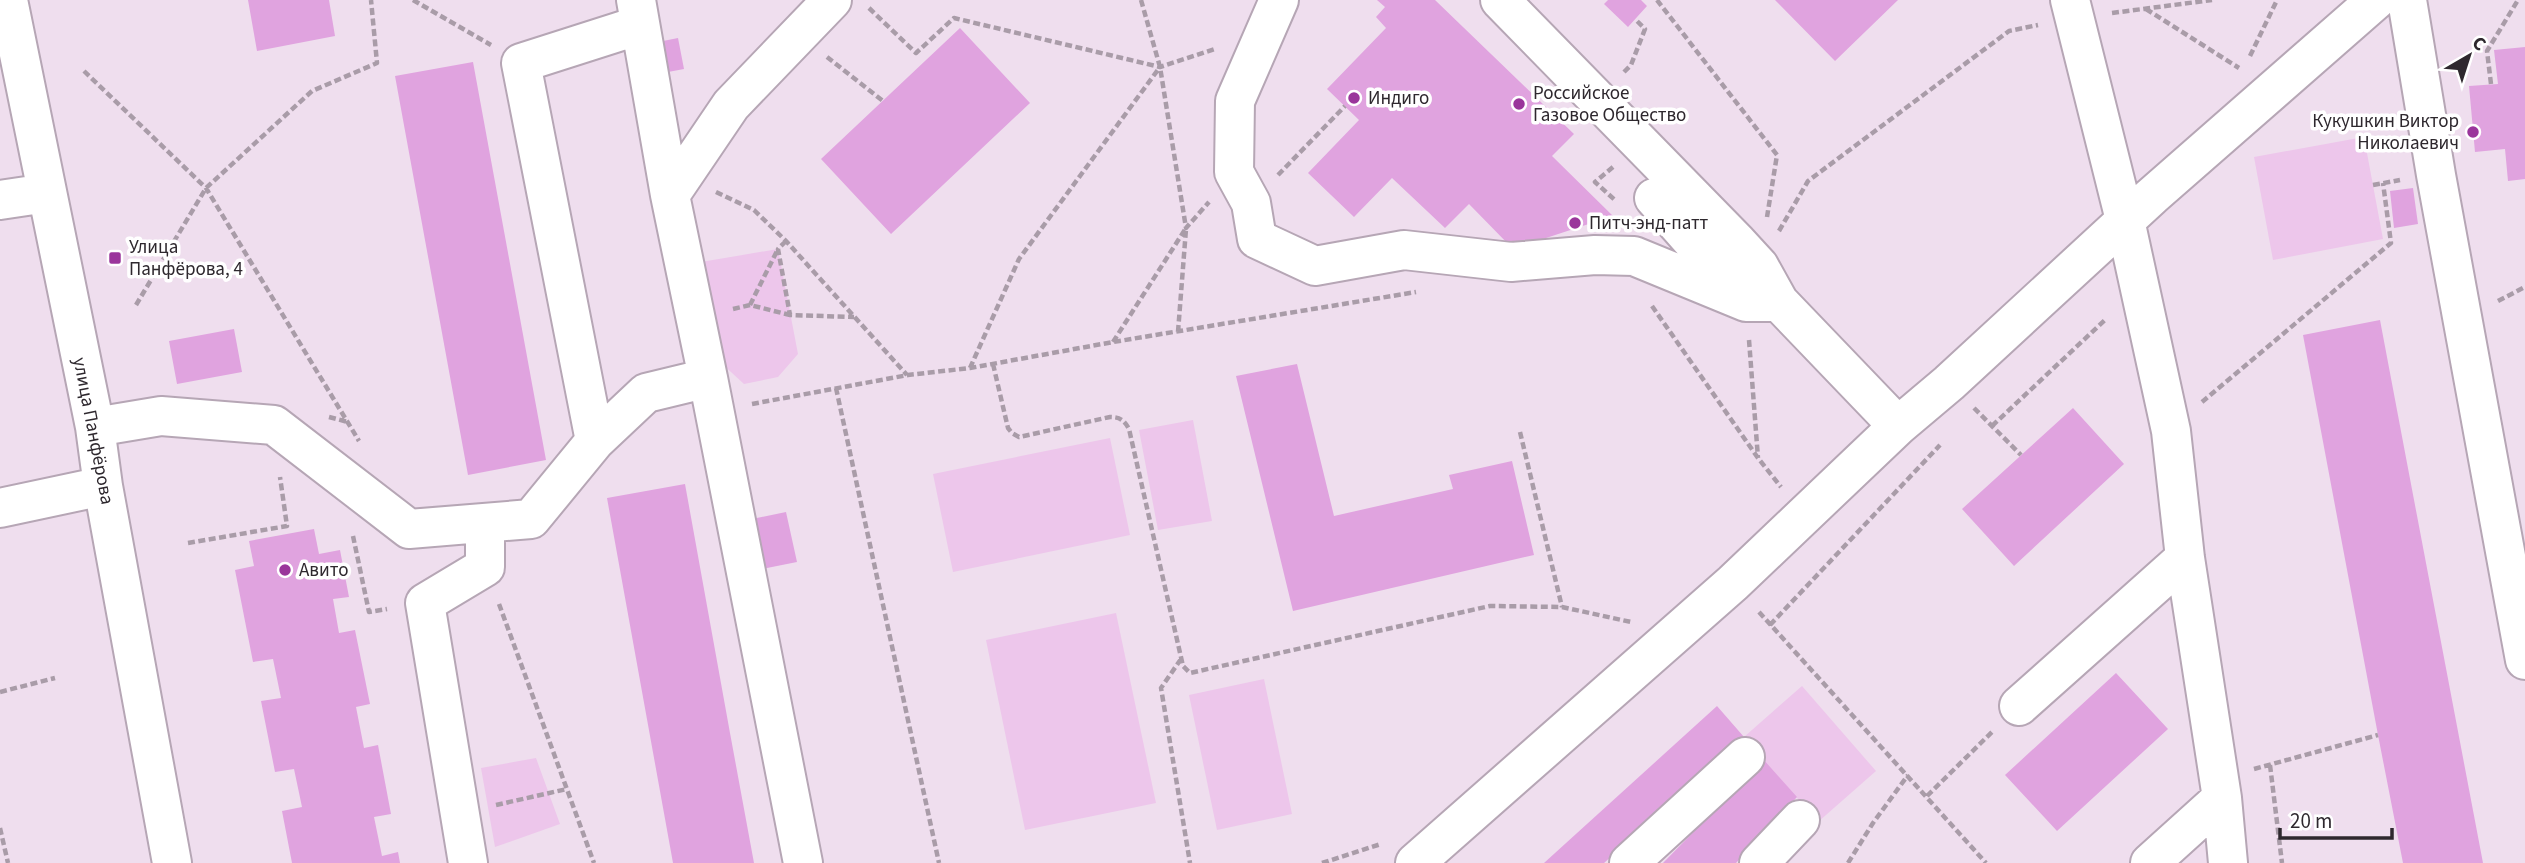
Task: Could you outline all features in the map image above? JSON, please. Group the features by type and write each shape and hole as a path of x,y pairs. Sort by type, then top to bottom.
{"street":[{"name":"улица Панфёрова","path":"8,0 95,427 103,486 172,863"},
{"path":"677,186 731,105 832,0"},
{"path":"1500,0 1759,266 1763,302"},
{"path":"1415,863 1733,583 1898,426 1962,396 2125,220 2376,0"},
{"path":"2407,0 2436,175 2525,660"},
{"path":"2072,9 2125,220 2171,431 2185,558 2221,789 2228,863"},
{"path":"596,441 521,63 638,13 677,186 711,394 803,863"},
{"path":"1271,16 1235,102 1242,187 1257,239 1315,265 1404,250 1511,262 1595,255 1634,256 1763,302"},
{"path":"0,200 47,192"},
{"path":"1640,204 1763,302 1898,426"},
{"path":"95,427 161,416 274,425 409,529 531,519 596,441 646,393 711,394"},
{"path":"0,508 103,486"},
{"path":"468,863 425,603 485,567 485,523"},
{"path":"2019,706 2185,558"},
{"path":"1629,863 1745,757"},
{"path":"2150,863 2221,789"},
{"path":"1759,863 1800,820"}],"path":[{"path":"136,305 206,188 312,91 377,63 371,0"},
{"path":"413,0 521,63"},
{"path":"860,0 916,53 954,18 1160,67"},
{"path":"1141,0 1160,67 1186,228 1178,332"},
{"path":"1657,0 1777,155 1759,266"},
{"path":"1759,266 1808,181 2009,31 2072,9 2145,9 2212,0"},
{"path":"2491,84 2487,51 2518,0"},
{"path":"2145,9 2243,71"},
{"path":"970,369 1019,259 1160,67 1271,16"},
{"path":"1631,65 1645,29 1635,19"},
{"path":"799,35 883,100"},
{"path":"84,71 206,188 362,446"},
{"path":"1113,342 1186,228 1345,106"},
{"path":"1595,182 1640,204"},
{"path":"2171,431 2391,243 2383,183"},
{"path":"677,186 754,210 786,241 908,375"},
{"path":"786,241 778,249 750,305 790,315 855,317"},
{"path":"778,249 790,315"},
{"path":"1634,256 1653,310 1758,458 1805,516"},
{"path":"1992,426 2139,288"},
{"path":"711,394 836,388 908,375 970,369 1113,342 1419,292"},
{"path":"1758,458 1763,302"},
{"path":"993,364 1008,428 1019,437 1110,417 1118,417 1125,422 1129,429 1181,659 1186,671 1190,673 1490,607 1562,607 1630,622 1636,628"},
{"path":"836,388 939,863"},
{"path":"1962,396 1965,418"},
{"path":"1962,396 2021,455"},
{"path":"1520,432 1562,607"},
{"path":"1770,625 1947,438"},
{"path":"342,477 369,612 425,603"},
{"path":"188,543 287,526 280,478"},
{"path":"485,567 594,863"},
{"path":"1733,583 1986,863"},
{"path":"1181,659 1161,688 1190,863"},
{"path":"0,692 55,678"},
{"path":"1927,796 2019,706"},
{"path":"2221,789 2270,765 2378,735"},
{"path":"2270,765 2282,863"},
{"path":"1848,863 1872,823 1908,775"},
{"path":"488,807 567,789"},
{"path":"0,828 8,863"}],"shaded area":[{"path":"2364,137 2383,239 2273,260 2254,157"},
{"path":"778,249 798,354 778,377 744,384 719,361 701,262"},
{"path":"1193,420 1212,521 1158,530 1139,430"},
{"path":"1110,438 1130,535 953,572 933,474"},
{"path":"1116,613 1156,803 1025,830 986,640"},
{"path":"1264,679 1292,814 1217,830 1189,695"},
{"path":"1802,686 1876,771 1818,822 1744,737"},
{"path":"536,758 560,824 495,847 481,768"}],"building":[{"path":"248,0 329,0 335,36 257,51"},
{"path":"1377,0 1435,0 1574,134 1552,156 1613,216 1513,249 1469,204 1445,228 1392,178 1354,217 1308,173 1359,120 1327,89 1386,28 1376,17 1385,7"},
{"path":"1608,0 1641,0 1647,6 1628,27 1604,4"},
{"path":"1775,0 1898,0 1835,61"},
{"path":"960,28 1030,103 891,234 821,159"},
{"path":"678,38 684,69 668,72 663,41"},
{"path":"2525,47 2525,179 2508,181 2505,149 2475,152 2469,86 2498,84 2494,50"},
{"path":"473,62 546,460 468,475 395,76"},
{"path":"2413,188 2418,224 2394,228 2390,191"},
{"path":"2380,320 2483,863 2403,863 2378,735 2303,335"},
{"path":"234,329 242,372 177,384 169,341"},
{"path":"1297,364 1334,516 1453,489 1449,475 1512,461 1534,555 1293,611 1236,376"},
{"path":"2073,408 2124,464 2014,566 1962,509"},
{"path":"685,484 754,863 673,863 607,498"},
{"path":"786,512 797,562 762,569 752,519"},
{"path":"314,529 319,554 340,550 349,597 333,599 339,633 355,630 370,704 356,707 364,748 378,745 391,814 374,817 382,856 398,852 400,863 292,863 282,811 302,807 294,769 275,772 261,701 281,698 273,659 253,662 235,570 254,566 249,541"},
{"path":"2116,673 2168,729 2057,831 2005,775"},
{"path":"1717,706 1744,737 1604,863 1544,863"},
{"path":"1764,760 1797,797 1736,863 1663,863"}],"place":[{"name":"Индиго","path":"1354,98"},
{"name":"Российское Газовое Общество","path":"1519,104"},
{"name":"Кукушкин Виктор Николаевич","path":"2473,132"},
{"name":"Питч-энд-патт","path":"1575,223"},
{"name":"Улица Панфёрова, 4","path":"115,258"},
{"name":"Авито","path":"285,570"}]}
